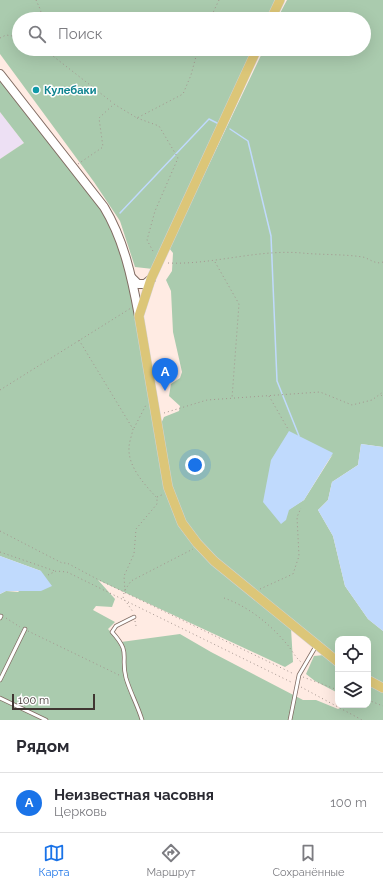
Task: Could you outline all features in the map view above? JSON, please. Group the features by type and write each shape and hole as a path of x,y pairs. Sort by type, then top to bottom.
{"main road":[{"path":"274,12 280,0"},
{"path":"138,316 151,279 254,56"},
{"path":"0,74 104,207 113,223 132,278 168,487 173,504 182,523 199,545 252,592 316,646 335,660"},
{"path":"132,278 138,284 145,284 151,279"},
{"path":"371,682 383,688"}],"lane":[{"path":"134,617 116,626 112,632 121,642 126,654 124,667 126,679 142,720"},
{"path":"0,680 25,629"},
{"path":"290,720 299,675 304,664 316,646"},
{"path":"0,698 46,720"}],"path":[{"path":"36,0 40,12"},
{"path":"213,12 219,0"},
{"path":"0,38 6,35 12,36"},
{"path":"53,56 114,104 137,118 159,126 178,158 155,211 146,240 159,262 190,264 277,253 300,253 363,258 380,263 383,262"},
{"path":"137,118 183,94 191,75 196,56"},
{"path":"72,167 103,147 99,118 114,104"},
{"path":"214,261 239,304 232,398"},
{"path":"0,390 136,304"},
{"path":"79,340 133,429"},
{"path":"156,415 207,400 320,392 352,405 372,400 383,392"},
{"path":"125,592 124,576 134,554 136,529 157,504 157,498 134,469 128,448 133,429 152,393"},
{"path":"380,394 383,397"},
{"path":"269,396 288,428"},
{"path":"252,592 293,574 299,556 297,517 301,508"},
{"path":"0,531 299,675 335,689"},
{"path":"136,626 133,610 123,597 131,581 183,556 199,545"},
{"path":"0,552 56,571 67,572 296,684 362,720"},
{"path":"48,575 56,571"},
{"path":"224,598 237,603 257,616 286,642 296,657 304,664"},
{"path":"0,617 126,679"},
{"path":"371,701 383,706"}],"shaded area":[{"path":"0,112 24,143 0,159"}],"green space":[{"path":"0,0 277,0 271,12 12,12 12,56 250,56 153,269 135,267 120,221 94,182 0,54"},
{"path":"287,0 383,0 383,447 361,444 358,465 332,482 328,500 318,510 333,536 345,586 368,619 383,631 383,685 371,679 371,636 335,636 335,656 216,559 184,522 171,486 160,426 164,417 179,411 180,406 169,396 171,384 180,378 182,372 173,332 171,291 166,280 172,271 173,253 169,248 261,56 371,56 371,12 281,12","holes":["333,454 304,500 288,510"]},
{"path":"0,79 102,210 111,225 127,272 136,322 180,524 291,628 293,662 285,667 98,580 115,599 112,607 96,606 93,610 115,622 108,629 121,642 180,634 211,652 303,700 316,700 338,709 371,708 371,685 383,691 383,720 0,720 0,594 6,591 18,592 41,571 0,556 0,159 24,143 0,112"},
{"path":"324,655 335,663 335,691 315,681 306,674 314,656"}],"water":[{"path":"289,431 333,453 304,500 289,510 286,520 281,524 263,502 271,460"},
{"path":"361,444 383,447 383,631 368,619 345,586 333,536 318,510 328,500 332,482 358,465"},
{"path":"0,556 41,571 52,586 41,591 6,591 0,594"}],"waterway":[{"path":"120,213 209,119 217,123"},
{"path":"230,129 248,141 271,236 277,381 299,436"}],"place":[{"name":"Кулебаки","path":"36,90"},
{"name":"Неизвестная часовня","path":"165,391"}]}
